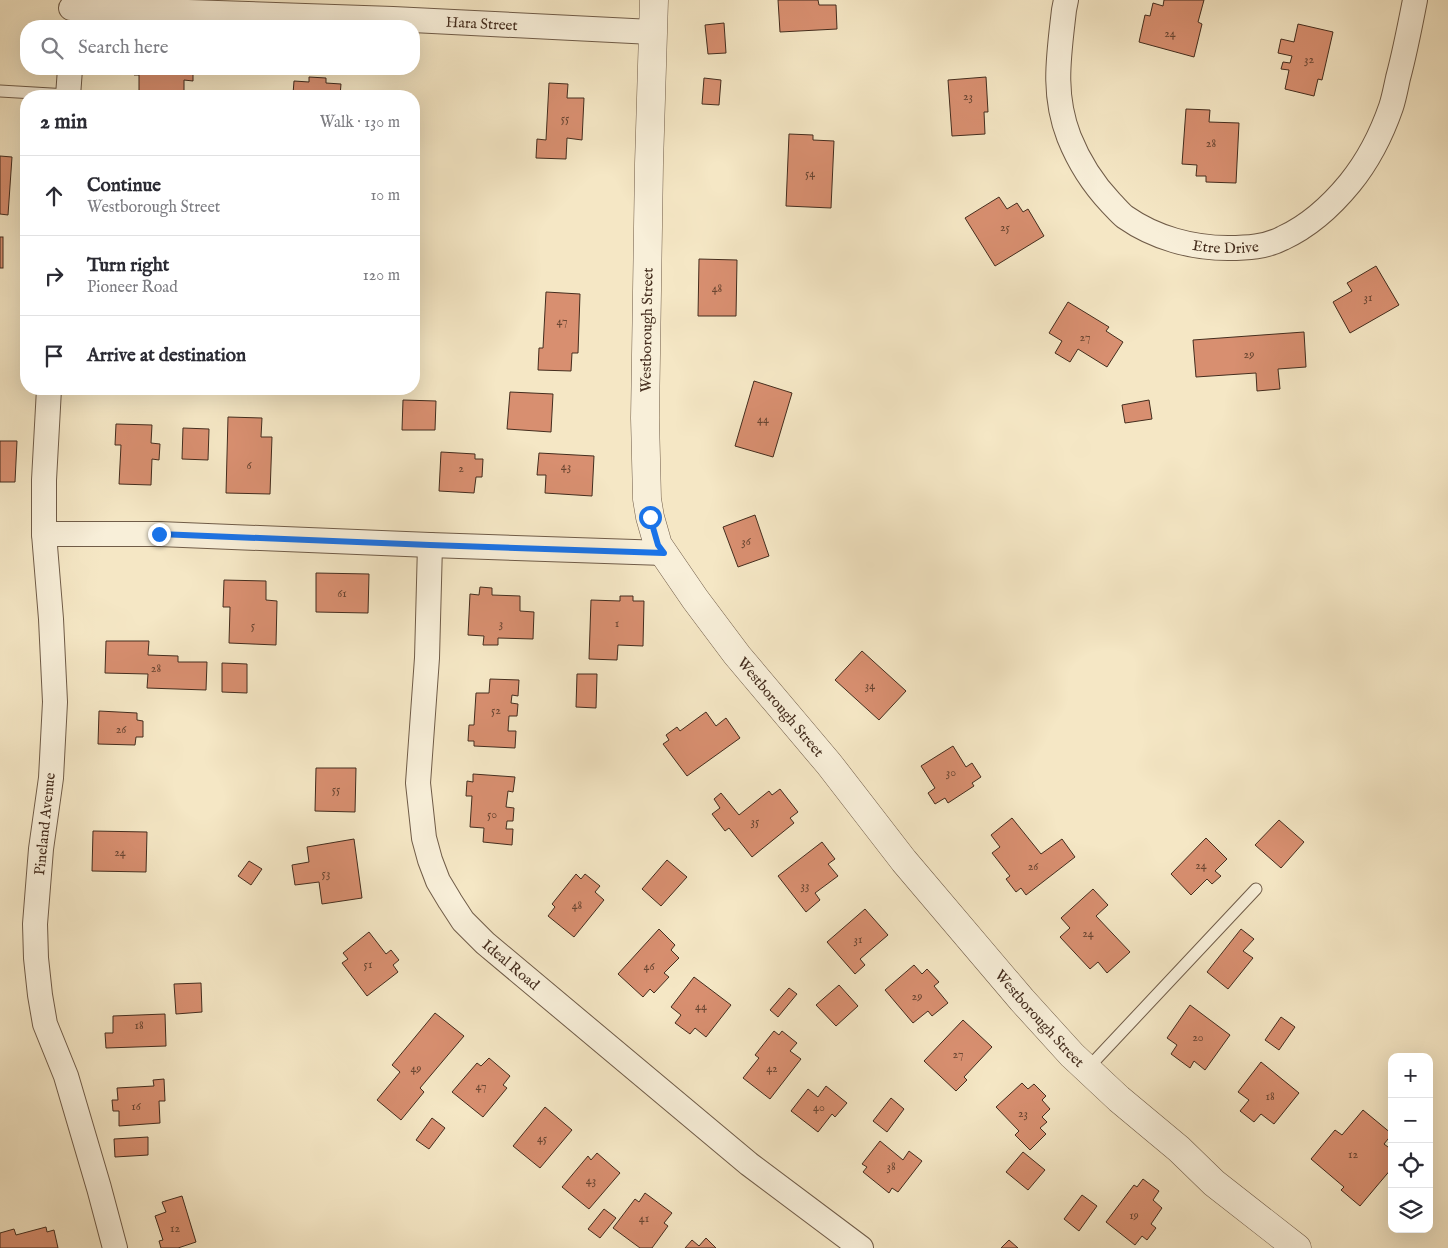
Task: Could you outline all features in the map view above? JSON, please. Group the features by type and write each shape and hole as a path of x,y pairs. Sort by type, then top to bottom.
{"street":[{"name":"Westborough Street","path":"654,0 646,353 647,499 658,545 737,655 829,764 904,861 1022,1000 1072,1055 1119,1099 1179,1149 1214,1183 1297,1248"},
{"name":"Etre Drive","path":"1066,0 1057,77 1061,110 1069,135 1086,170 1102,194 1124,216 1166,238 1184,244 1208,248 1258,246 1282,239 1327,208 1350,183 1370,153 1391,107 1406,48 1415,0"},
{"name":"Hara Street","path":"71,11 384,18 652,32"},
{"path":"68,90 70,75"},
{"name":"Pineland Avenue","path":"49,395 44,480 44,534 55,702 51,778 41,849 35,924 37,968 45,1024 66,1076 115,1248"},
{"path":"44,534 159,534 664,553"},
{"name":"Ideal Road","path":"430,545 427,658 418,783 424,838 438,881 450,901 463,921 485,943 749,1164 861,1248"}],"lane":[{"path":"0,91 20,92"},
{"path":"1087,1069 1256,889"}],"building":[{"path":"778,0 818,0 819,5 836,5 837,29 780,32"},
{"path":"1164,0 1204,0 1198,22 1202,24 1194,57 1139,42 1145,15 1150,16 1153,3 1163,6"},
{"path":"724,23 726,53 708,54 705,25"},
{"path":"1298,24 1333,32 1322,80 1318,79 1314,96 1285,89 1289,70 1281,69 1283,62 1290,63 1292,56 1278,53 1281,39 1294,42"},
{"path":"139,75 193,75 193,81 184,80 184,90 139,90"},
{"path":"309,77 326,78 326,83 341,84 340,90 293,90 294,81 309,82"},
{"path":"986,77 988,112 984,112 985,134 952,136 948,80"},
{"path":"704,78 721,80 719,105 702,104"},
{"path":"549,83 568,84 567,98 584,98 582,140 567,138 566,159 536,158 537,139 546,140"},
{"path":"1186,109 1210,110 1209,122 1239,123 1236,183 1206,182 1206,176 1196,176 1197,165 1182,164"},
{"path":"789,134 813,135 813,140 834,141 831,208 786,206"},
{"path":"0,156 12,157 8,215 0,214"},
{"path":"999,197 1007,209 1017,203 1023,212 1028,209 1044,236 995,266 965,218"},
{"path":"0,237 3,237 3,268 0,268"},
{"path":"699,259 737,260 736,316 698,316"},
{"path":"1376,266 1399,305 1350,333 1333,302 1352,291 1347,283"},
{"path":"546,292 580,294 578,353 572,353 571,371 538,370 539,348 543,348"},
{"path":"1068,302 1109,327 1106,331 1123,342 1107,367 1078,349 1070,362 1055,353 1062,341 1049,333"},
{"path":"1304,332 1306,367 1278,369 1280,389 1257,391 1256,373 1196,377 1193,340"},
{"path":"754,381 792,393 773,457 735,446"},
{"path":"510,392 553,394 551,432 507,429"},
{"path":"403,400 436,401 435,430 402,430"},
{"path":"1149,400 1152,419 1125,423 1122,405"},
{"path":"228,417 262,418 261,437 272,437 270,494 226,493"},
{"path":"116,424 152,425 151,443 160,444 159,460 152,459 151,485 119,484 121,445 115,445"},
{"path":"183,428 209,429 208,460 182,459"},
{"path":"0,441 17,441 15,482 0,482"},
{"path":"441,452 475,454 475,459 483,459 482,477 476,477 474,493 439,491"},
{"path":"539,453 594,456 592,496 545,493 546,475 537,475"},
{"path":"755,515 769,556 738,567 723,527"},
{"path":"316,573 369,574 368,613 316,612"},
{"path":"224,580 266,581 266,600 277,601 276,645 229,643 230,607 223,607"},
{"path":"480,587 492,588 492,595 520,596 520,611 534,612 533,639 498,638 498,645 483,645 484,636 468,635 470,594 479,595"},
{"path":"620,596 633,596 633,601 644,601 643,646 618,645 617,660 589,659 591,600 620,601"},
{"path":"106,641 149,641 148,655 178,656 178,662 207,662 206,690 147,688 148,674 105,673"},
{"path":"862,651 906,691 879,720 835,680"},
{"path":"222,663 247,664 247,693 222,692"},
{"path":"577,674 597,674 596,708 576,707"},
{"path":"490,679 519,680 518,696 512,695 511,703 518,704 517,716 509,716 508,731 516,731 515,748 474,746 474,741 468,741 469,725 474,725 476,693 489,693"},
{"path":"99,711 137,713 137,720 143,721 143,737 136,737 135,745 98,744"},
{"path":"706,712 716,726 726,718 740,738 687,776 663,744 669,740 666,735 677,727 680,731"},
{"path":"953,746 966,767 972,763 981,777 972,783 974,786 948,803 945,798 935,804 928,793 935,788 921,766"},
{"path":"316,768 356,768 355,812 315,811"},
{"path":"473,774 515,777 513,792 508,791 506,807 514,808 513,821 507,821 506,829 513,829 512,845 483,842 484,828 470,827 472,796 466,796 467,781 473,782"},
{"path":"780,789 798,812 790,818 794,823 752,857 729,828 725,831 712,814 720,808 714,799 721,793 739,815 769,791 772,795"},
{"path":"1012,818 1041,854 1062,839 1075,857 1026,895 1021,888 1016,892 1006,879 1010,876 992,853 1000,847 991,835"},
{"path":"1279,820 1304,842 1281,868 1255,845"},
{"path":"93,831 147,832 146,872 92,871"},
{"path":"1206,838 1227,859 1215,871 1221,876 1212,884 1207,879 1191,895 1171,874"},
{"path":"354,839 362,898 322,904 319,882 295,885 292,865 309,862 307,847"},
{"path":"822,842 835,859 828,864 838,876 815,893 820,900 806,912 778,876"},
{"path":"667,860 687,877 661,906 642,889"},
{"path":"249,861 262,869 251,885 238,876"},
{"path":"576,874 581,879 585,874 600,886 595,892 604,900 574,937 548,916 555,907 552,904"},
{"path":"1093,889 1108,905 1096,916 1130,952 1107,973 1098,962 1090,969 1060,937 1070,928 1061,918"},
{"path":"865,909 888,935 860,959 865,965 855,974 827,942"},
{"path":"659,929 675,945 671,950 679,958 664,973 669,977 654,993 650,989 643,997 618,974"},
{"path":"1241,929 1254,939 1243,951 1253,958 1228,989 1207,972"},
{"path":"369,932 386,954 391,950 399,960 393,965 398,972 367,996 342,963 348,959 343,953"},
{"path":"914,965 922,974 927,969 939,982 934,986 948,1003 932,1016 928,1011 913,1023 885,990"},
{"path":"694,977 731,1005 706,1037 695,1028 690,1034 675,1023 681,1015 671,1007"},
{"path":"201,983 202,1012 176,1014 174,984"},
{"path":"839,985 858,1006 836,1026 816,1005"},
{"path":"789,988 797,994 778,1017 770,1010"},
{"path":"1190,1005 1230,1035 1205,1070 1194,1061 1190,1068 1171,1054 1177,1045 1167,1038"},
{"path":"435,1013 464,1036 420,1088 424,1092 401,1120 377,1100 400,1072 392,1065"},
{"path":"165,1014 166,1046 106,1048 105,1033 113,1033 113,1016"},
{"path":"1281,1017 1295,1027 1279,1050 1265,1040"},
{"path":"963,1020 992,1047 964,1077 967,1080 956,1091 924,1061"},
{"path":"774,1031 779,1035 782,1031 797,1043 790,1051 801,1059 770,1099 743,1078 759,1058 755,1055"},
{"path":"489,1058 510,1076 503,1085 507,1088 483,1117 452,1092 477,1063 481,1066"},
{"path":"1261,1062 1299,1093 1274,1124 1261,1114 1254,1122 1240,1111 1249,1100 1238,1092"},
{"path":"164,1079 165,1101 159,1101 160,1123 119,1126 119,1111 113,1111 112,1100 118,1100 117,1088 154,1086 153,1080"},
{"path":"1022,1083 1028,1089 1034,1084 1046,1096 1042,1100 1050,1109 1042,1117 1047,1122 1040,1128 1046,1134 1030,1150 1015,1135 1019,1131 996,1107"},
{"path":"826,1086 847,1103 835,1117 832,1114 818,1132 791,1111 808,1089 818,1097"},
{"path":"891,1098 904,1109 887,1132 873,1121"},
{"path":"545,1107 572,1130 540,1168 513,1146"},
{"path":"1363,1110 1388,1131 1388,1139 1384,1144 1388,1147 1388,1173 1360,1206 1341,1190 1344,1187 1311,1159 1335,1130 1342,1135"},
{"path":"432,1118 445,1128 429,1149 416,1140"},
{"path":"148,1137 148,1155 115,1157 114,1139"},
{"path":"880,1141 903,1160 909,1151 922,1161 898,1192 892,1188 889,1193 863,1172 867,1167 862,1164"},
{"path":"1023,1152 1045,1170 1028,1190 1006,1172"},
{"path":"597,1153 620,1173 589,1209 562,1187 588,1156 591,1160"},
{"path":"1143,1179 1159,1191 1153,1200 1162,1208 1151,1224 1156,1228 1147,1240 1142,1236 1135,1245 1106,1222 1134,1185 1137,1187"},
{"path":"645,1193 672,1213 664,1223 668,1226 652,1248 640,1248 613,1228 635,1199 639,1202"},
{"path":"1082,1195 1097,1206 1079,1231 1064,1219"},
{"path":"182,1196 196,1242 178,1248 161,1248 159,1241 163,1240 155,1216 166,1212 162,1202"},
{"path":"604,1209 616,1218 600,1238 588,1229"},
{"path":"46,1227 47,1232 54,1230 58,1248 0,1248 0,1233 14,1229 16,1235"},
{"path":"706,1238 716,1248 685,1248 692,1240 699,1246"},
{"path":"1009,1240 1018,1248 1001,1248"}],"route":[{"path":"159,534 664,553 658,545 650,517"}]}
